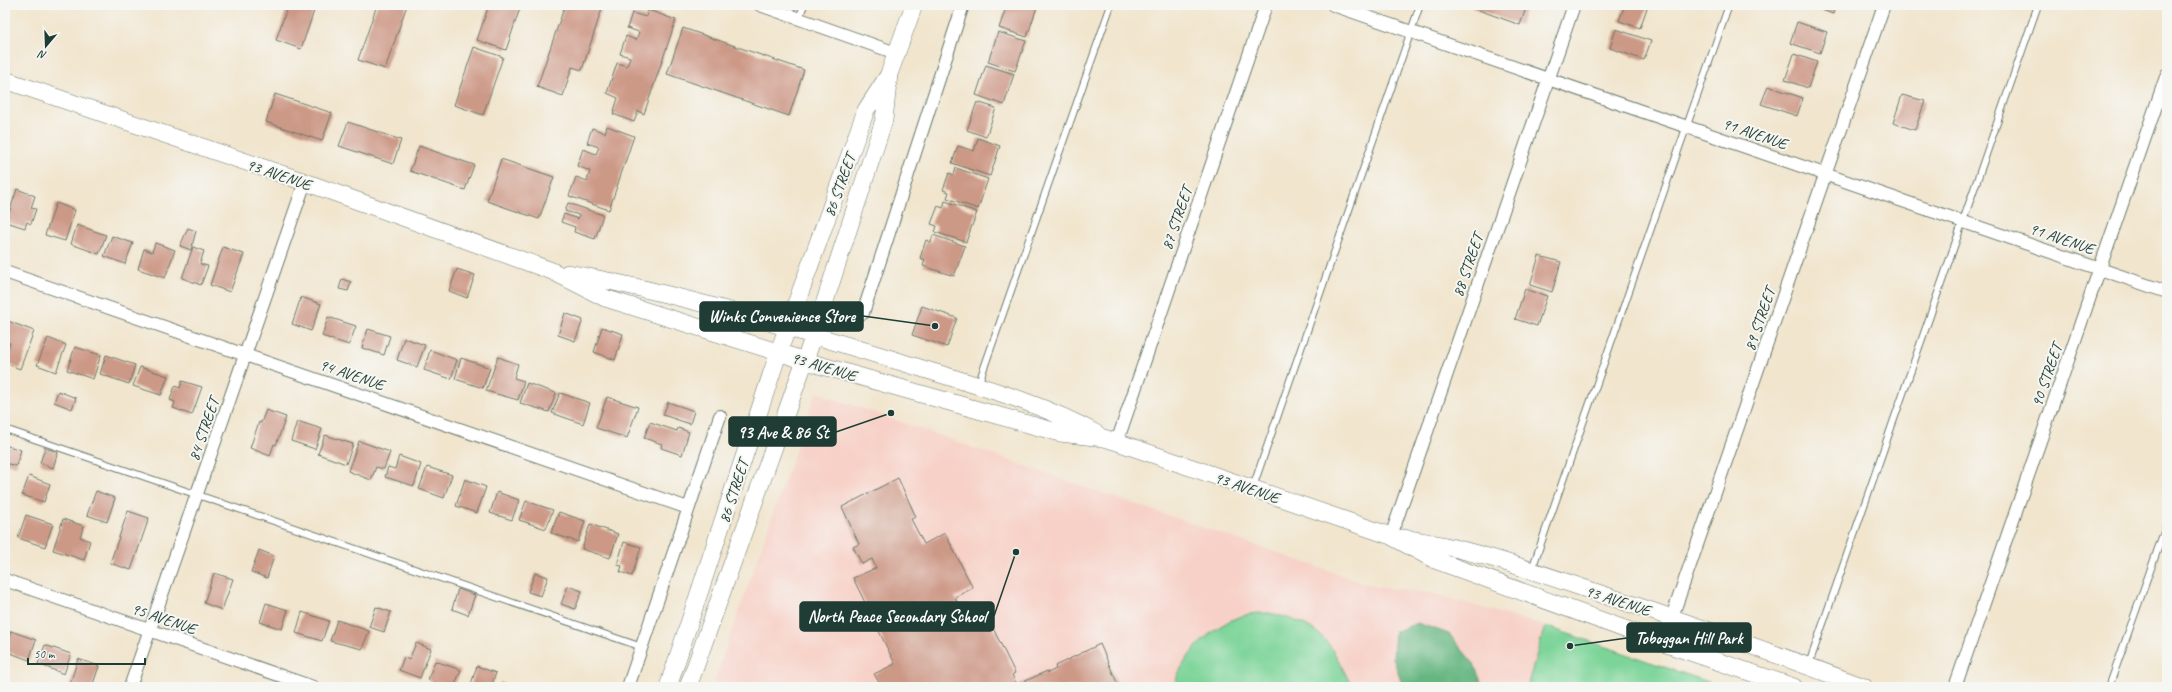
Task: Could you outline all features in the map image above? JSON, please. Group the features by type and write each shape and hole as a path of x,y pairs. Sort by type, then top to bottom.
{"main road":[{"name":"86 STREET","path":"688,687 814,335 884,120 889,74 914,5"},
{"name":"86 STREET","path":"668,687 779,351 866,110 889,74"},
{"name":"93 AVENUE","path":"5,80 305,182 552,271 605,298 805,360 1060,433 1110,440"},
{"name":"93 AVENUE","path":"552,271 611,281 706,304 814,335 978,386 1066,416 1110,440 1391,536 1435,560 1663,643 1794,687"},
{"name":"93 AVENUE","path":"1391,536 1440,543 1532,571 1672,618 1864,687"}],"street":[{"path":"760,5 896,53"},
{"path":"863,313 963,5"},
{"name":"87 STREET","path":"1110,440 1266,5"},
{"name":"91 AVENUE","path":"1333,5 2167,292"},
{"name":"88 STREET","path":"1391,536 1574,5"},
{"name":"89 STREET","path":"1663,643 1884,5"},
{"name":"90 STREET","path":"1955,687 2167,74"},
{"name":"84 STREET","path":"130,687 305,182"},
{"name":"94 AVENUE","path":"5,272 688,508"},
{"path":"628,687 720,416"},
{"name":"95 AVENUE","path":"5,580 313,687"}],"lane":[{"path":"800,18 804,5"},
{"path":"978,386 1111,5"},
{"path":"1252,489 1420,5"},
{"path":"1532,571 1730,5"},
{"path":"1809,666 2038,5"},
{"path":"5,429 642,647"},
{"path":"2109,687 2167,523"}],"shaded area":[{"path":"816,392 1036,470 1376,587 1430,593 1545,626 1527,687 712,687"}],"green space":[{"path":"1254,613 1269,613 1302,623 1313,629 1322,637 1337,657 1352,687 1174,687 1178,675 1191,653 1200,642 1211,633 1233,619"},
{"path":"1417,623 1449,634 1474,664 1483,687 1403,687 1393,658 1395,632"},
{"path":"1545,626 1723,687 1527,687"}],"building":[{"path":"288,5 316,5 301,49 276,40"},
{"path":"377,5 407,5 385,69 358,60"},
{"path":"489,5 521,5 506,50 477,40"},
{"path":"565,5 603,5 582,70 572,67 563,96 537,87"},
{"path":"1007,5 1037,7 1027,37 999,28"},
{"path":"1474,5 1527,5 1520,25 1473,8"},
{"path":"1625,5 1648,5 1640,28 1619,21"},
{"path":"1808,5 1836,5 1833,14"},
{"path":"648,10 676,20 644,114 638,111 634,122 613,114 618,98 607,93 617,63 627,66 630,57 620,54 626,36 636,40 639,32 627,28 632,13 646,17"},
{"path":"1797,22 1827,32 1820,53 1790,43"},
{"path":"683,28 804,70 789,116 667,74"},
{"path":"1616,29 1651,41 1644,60 1610,48"},
{"path":"998,32 1026,41 1015,71 988,62"},
{"path":"474,47 503,57 483,115 454,105"},
{"path":"1794,54 1817,62 1808,88 1785,80"},
{"path":"986,65 1014,74 1004,105 976,95"},
{"path":"1768,86 1803,98 1797,116 1761,104"},
{"path":"275,94 332,113 322,141 266,122"},
{"path":"1902,95 1925,101 1915,130 1893,123"},
{"path":"977,102 996,108 986,137 967,130"},
{"path":"348,122 401,140 393,164 339,146"},
{"path":"607,126 634,136 609,210 569,196 576,177 587,181 590,171 577,166 583,149 596,154 599,147 587,143 592,128 605,133"},
{"path":"978,138 1000,146 990,176 952,163 958,146 974,151"},
{"path":"419,146 474,165 465,190 410,171"},
{"path":"501,159 554,177 539,219 487,201"},
{"path":"956,168 988,179 978,209 947,198 949,192 943,190 949,173 954,175"},
{"path":"17,189 35,196 31,208 36,209 31,224 27,222 25,228 6,222"},
{"path":"945,201 977,212 966,242 935,232 937,226 931,224 938,206 943,208"},
{"path":"56,203 75,210 65,241 45,235"},
{"path":"568,203 603,215 595,239 574,232 575,227 561,222 564,214 578,219 579,215 565,211"},
{"path":"77,225 106,235 99,254 71,244"},
{"path":"188,228 196,231 191,250 180,246"},
{"path":"933,235 965,246 954,276 923,266 925,260 920,258 926,240 931,242"},
{"path":"112,236 133,243 125,264 104,256"},
{"path":"155,243 175,250 165,278 138,269 144,249 152,252"},
{"path":"193,247 204,251 200,264 208,266 201,285 182,278"},
{"path":"223,247 244,254 230,292 210,285"},
{"path":"1539,256 1561,262 1552,292 1530,285"},
{"path":"457,269 475,275 467,298 449,291"},
{"path":"342,279 351,282 348,291 339,289"},
{"path":"1525,289 1547,296 1537,326 1515,319"},
{"path":"301,297 321,304 311,331 292,324"},
{"path":"922,306 957,318 947,347 912,335"},
{"path":"565,313 583,320 575,341 558,335"},
{"path":"328,317 356,326 349,345 322,336"},
{"path":"8,321 34,331 20,369 5,363 5,355 10,343 5,341 5,329"},
{"path":"602,327 623,334 615,360 594,352"},
{"path":"368,329 390,336 384,355 362,348"},
{"path":"48,338 66,345 56,372 37,365"},
{"path":"404,338 425,345 417,367 397,360"},
{"path":"75,347 101,355 93,379 67,370"},
{"path":"430,350 457,360 451,379 424,370"},
{"path":"106,355 135,365 129,384 100,374"},
{"path":"498,357 518,364 514,378 524,381 518,400 486,391"},
{"path":"461,358 490,368 483,388 455,379"},
{"path":"140,367 168,376 161,395 133,386"},
{"path":"182,381 202,387 192,415 173,408 175,402 170,400 175,386 180,388"},
{"path":"527,383 556,393 549,412 520,403"},
{"path":"58,391 76,398 72,409 54,402"},
{"path":"560,393 590,403 583,424 552,413"},
{"path":"607,397 638,407 627,438 596,428"},
{"path":"668,402 694,411 690,424 663,415"},
{"path":"266,410 286,417 276,445 274,444 270,456 250,448 259,422 261,423"},
{"path":"297,421 322,429 315,449 291,441"},
{"path":"650,422 677,431 678,428 689,432 682,455 661,448 662,444 644,438"},
{"path":"325,435 353,444 346,464 318,454"},
{"path":"359,441 390,452 384,469 376,467 371,480 348,471"},
{"path":"5,445 21,450 16,466 5,463"},
{"path":"45,448 58,452 53,468 40,463"},
{"path":"399,456 421,464 414,486 385,477 388,467 395,469"},
{"path":"427,467 452,475 444,498 419,489"},
{"path":"29,476 50,484 44,502 22,495"},
{"path":"898,478 916,517 911,519 924,544 945,533 973,588 955,597 969,628 988,618 1015,673 1012,675 1017,685 1047,671 1048,673 1056,669 1055,666 1100,644 1119,687 874,687 880,684 874,674 895,664 853,578 876,568 872,559 862,564 853,547 859,544 842,507"},
{"path":"465,479 486,487 477,513 456,506"},
{"path":"96,491 115,498 107,522 87,515"},
{"path":"497,492 519,500 512,520 490,513"},
{"path":"526,501 553,510 546,529 519,520"},
{"path":"128,511 149,518 131,570 110,563"},
{"path":"559,512 585,521 578,542 551,533"},
{"path":"26,515 53,524 45,547 18,538"},
{"path":"63,519 84,526 80,537 90,541 84,560 53,550"},
{"path":"590,524 618,534 610,558 582,549"},
{"path":"624,542 641,547 632,576 620,572 622,566 617,565"},
{"path":"259,550 274,556 267,578 251,572"},
{"path":"214,573 233,579 222,610 204,603"},
{"path":"535,573 548,577 541,596 528,592"},
{"path":"568,586 582,591 575,609 561,604"},
{"path":"458,589 475,595 468,615 452,609"},
{"path":"266,603 288,610 282,629 260,622"},
{"path":"376,607 391,612 384,632 369,627"},
{"path":"302,612 329,621 322,641 296,633"},
{"path":"337,620 369,631 362,649 330,641"},
{"path":"11,631 36,640 29,660 5,651"},
{"path":"416,643 431,649 420,678 399,670 404,657 409,660"},
{"path":"45,645 71,654 64,674 38,664"},
{"path":"78,659 99,666 92,687 69,687"},
{"path":"435,661 461,670 454,687 447,687 428,680"},
{"path":"477,666 496,673 491,687 470,687"},
{"path":"501,683 514,687 500,687"}],"place":[{"name":"Winks Convenience Store","path":"935,326"},
{"name":"93 Ave & 86 St","path":"891,413"},
{"name":"North Peace Secondary School","path":"1016,552"},
{"name":"Toboggan Hill Park","path":"1570,646"}]}
